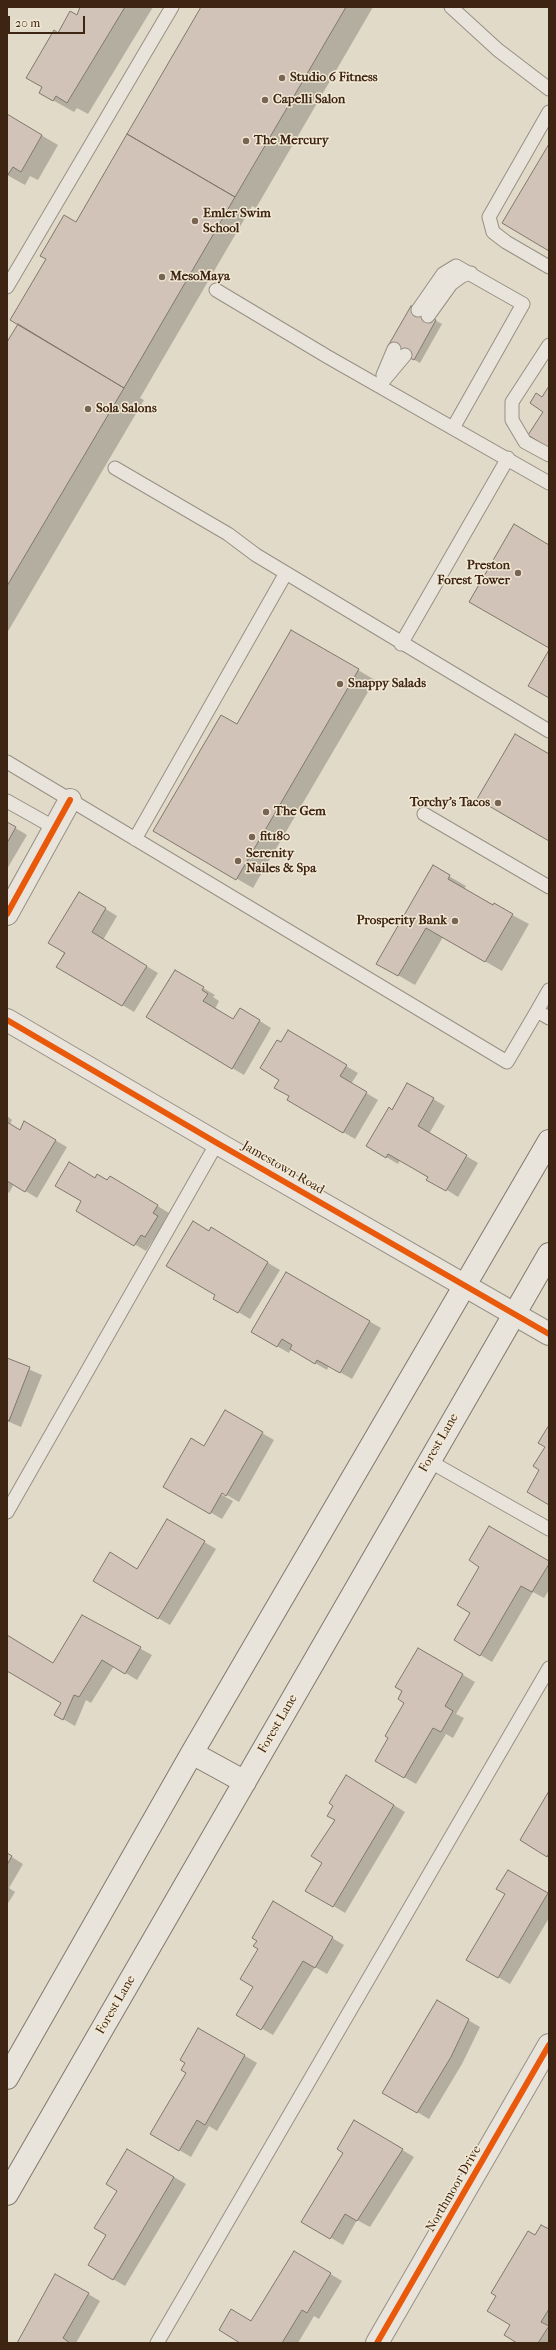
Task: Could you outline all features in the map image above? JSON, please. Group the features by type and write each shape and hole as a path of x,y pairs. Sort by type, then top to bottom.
{"main road":[{"path":"7,914 70,800"},
{"name":"Jamestown Road","path":"7,1020 549,1334"},
{"path":"7,2078 192,1752 549,1141"},
{"name":"Forest Lane","path":"7,2194 549,1254"},
{"path":"192,1752 244,1782"},
{"name":"Northmoor Drive","path":"377,2343 549,2045"}],"lane":[{"path":"7,287 172,7"},
{"path":"451,7 498,50 549,89"},
{"path":"549,112 489,217 493,232 506,242 549,267"},
{"path":"423,313 443,274 456,266 471,273 523,304 453,428"},
{"path":"216,290 379,386 508,458 549,483"},
{"path":"549,345 512,402 512,420 525,442 549,455"},
{"path":"379,386 400,352"},
{"path":"401,644 508,458"},
{"path":"115,468 228,534 256,555 401,644 549,731"},
{"path":"135,839 286,573"},
{"path":"7,762 507,1062 549,990"},
{"path":"7,800 55,828"},
{"path":"424,814 549,887"},
{"path":"537,1011 549,1018"},
{"path":"7,1512 217,1143"},
{"path":"429,1461 549,1529"},
{"path":"157,2343 549,1668"}],"building":[{"path":"80,7 125,7 67,103 56,96 53,101 39,93 42,87 26,78 54,30 58,33 70,11 77,15"},
{"path":"201,7 346,7 235,197 127,134"},
{"path":"7,114 42,135 21,172 13,167 7,176"},
{"path":"127,134 235,197 124,388 10,320 46,259 40,256 64,215 76,222"},
{"path":"549,144 549,251 502,223"},
{"path":"411,306 436,320 414,360 388,346"},
{"path":"18,324 124,388 7,586 7,342"},
{"path":"549,386 549,448 528,435 543,412 530,403 536,393 542,397"},
{"name":"Preston Forest Tower","path":"514,524 549,545 549,648 469,602"},
{"path":"291,630 359,669 236,880 153,831 221,715 237,724"},
{"path":"549,650 549,698 528,686"},
{"path":"515,734 549,754 549,841 477,799"},
{"path":"7,822 16,827 7,843"},
{"name":"Prosperity Bank","path":"433,865 450,875 448,879 493,905 494,903 513,914 485,962 426,928 398,976 376,964"},
{"path":"79,892 106,908 92,932 147,966 122,1006 56,967 65,953 48,943"},
{"path":"175,970 204,987 202,990 208,994 203,1001 233,1019 240,1008 260,1020 232,1069 146,1017"},
{"path":"288,1030 347,1065 340,1076 367,1092 343,1133 287,1100 289,1096 274,1088 279,1080 260,1068 277,1040 281,1042"},
{"path":"407,1083 434,1098 418,1126 467,1155 446,1191 426,1180 428,1177 388,1154 386,1158 366,1146 389,1107 392,1110"},
{"path":"24,1121 56,1140 25,1192 7,1181 7,1122 20,1130"},
{"path":"69,1162 95,1178 97,1174 107,1180 110,1176 158,1205 153,1213 158,1216 145,1237 141,1235 134,1246 76,1211 81,1201 55,1186"},
{"path":"193,1221 209,1231 211,1227 268,1262 238,1313 213,1299 215,1295 166,1266"},
{"path":"286,1272 370,1321 340,1373 317,1360 315,1364 290,1349 292,1345 282,1339 277,1347 251,1332"},
{"path":"7,1358 30,1367 9,1421 7,1420"},
{"path":"225,1410 263,1432 226,1496 222,1493 210,1514 163,1487 191,1438 204,1446"},
{"path":"549,1425 549,1505 527,1492 539,1470 533,1466 545,1447 538,1443"},
{"path":"167,1519 205,1541 158,1619 93,1581 110,1552 137,1569"},
{"path":"489,1526 549,1561 549,1564 532,1592 521,1586 480,1656 454,1640 470,1613 457,1605 479,1567 469,1560"},
{"path":"82,1615 141,1647 125,1674 102,1660 79,1697 74,1695 63,1720 54,1715 61,1703 7,1671 7,1635 53,1663"},
{"path":"418,1648 463,1674 445,1706 453,1711 441,1732 433,1728 404,1778 375,1761 388,1738 385,1736 404,1703 398,1699 402,1691 395,1687"},
{"path":"346,1775 394,1805 333,1907 305,1891 322,1863 311,1856 335,1820 327,1816 333,1806 329,1803"},
{"path":"549,1791 549,1853 547,1857 520,1840"},
{"path":"7,1853 12,1856 7,1865"},
{"path":"508,1870 548,1893 498,1978 466,1960 505,1894 496,1889"},
{"path":"273,1901 333,1937 315,1968 303,1961 261,2030 236,2015 253,1987 240,1979 258,1949 253,1946 257,1941 252,1938"},
{"path":"437,2000 469,2019 451,2057 417,2113 382,2093"},
{"path":"198,2028 245,2055 205,2125 197,2120 179,2151 150,2134 186,2073 181,2070 185,2063 180,2060"},
{"path":"354,2120 403,2149 357,2221 345,2214 330,2239 301,2222 343,2153 337,2149"},
{"path":"127,2149 174,2177 113,2280 88,2265 106,2235 94,2228 117,2191 106,2184"},
{"path":"541,2225 549,2229 549,2309 541,2322 549,2326 538,2343 517,2343 504,2335 510,2325 487,2311 496,2296 491,2293 528,2231 535,2235"},
{"path":"294,2251 331,2273 307,2313 302,2310 282,2343 240,2343 219,2330 231,2309 251,2321"},
{"path":"55,2274 89,2293 63,2338 70,2343 17,2343"}],"cycle path":[{"path":"7,914 70,800"},
{"path":"7,1020 549,1334"},
{"path":"377,2343 549,2045"}],"place":[{"name":"Studio 6 Fitness","path":"282,78"},
{"name":"Capelli Salon","path":"265,100"},
{"name":"The Mercury","path":"246,141"},
{"name":"Emler Swim School","path":"195,221"},
{"name":"MesoMaya","path":"162,277"},
{"name":"Sola Salons","path":"88,409"},
{"name":"Preston Forest Tower","path":"518,573"},
{"name":"Snappy Salads","path":"340,684"},
{"name":"Torchy's Tacos","path":"498,803"},
{"name":"The Gem","path":"266,812"},
{"name":"fit180","path":"252,837"},
{"name":"Serenity Nailes & Spa","path":"238,861"},
{"name":"Prosperity Bank","path":"455,921"}]}
